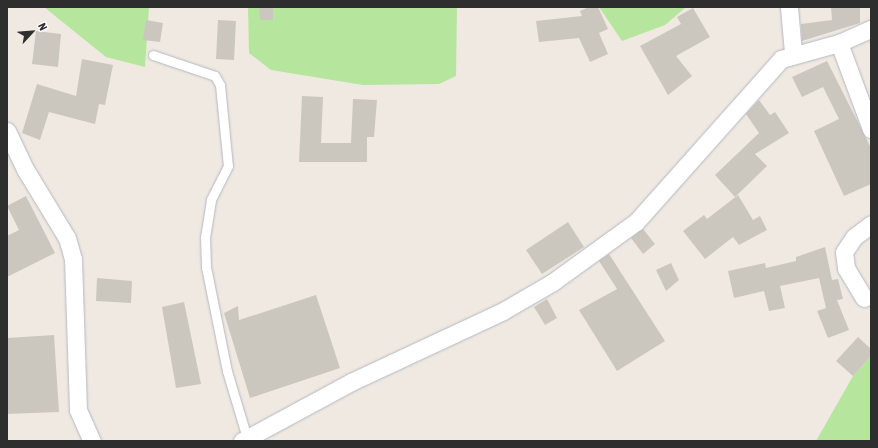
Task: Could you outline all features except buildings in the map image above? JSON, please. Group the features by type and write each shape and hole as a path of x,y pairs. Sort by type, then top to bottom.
{"street":[{"path":"789,7 793,53"},
{"path":"244,440 351,382 503,310 609,244 636,222 687,168 781,59 793,53 839,43 871,29"},
{"path":"839,43 871,129"},
{"path":"7,131 25,169 68,238 73,259 78,410 92,441"},
{"path":"864,298 846,268 844,252 854,237 871,224"}],"lane":[{"path":"153,55 215,76 220,85 228,166 211,200 205,238 206,267 227,371 244,440"}],"green space":[{"path":"44,7 149,7 145,67 106,57"},
{"path":"248,7 457,7 456,76 439,84 363,85 271,70 249,53"},
{"path":"599,7 686,7 665,25 622,41"},
{"path":"871,356 871,441 816,441 853,376"}]}
